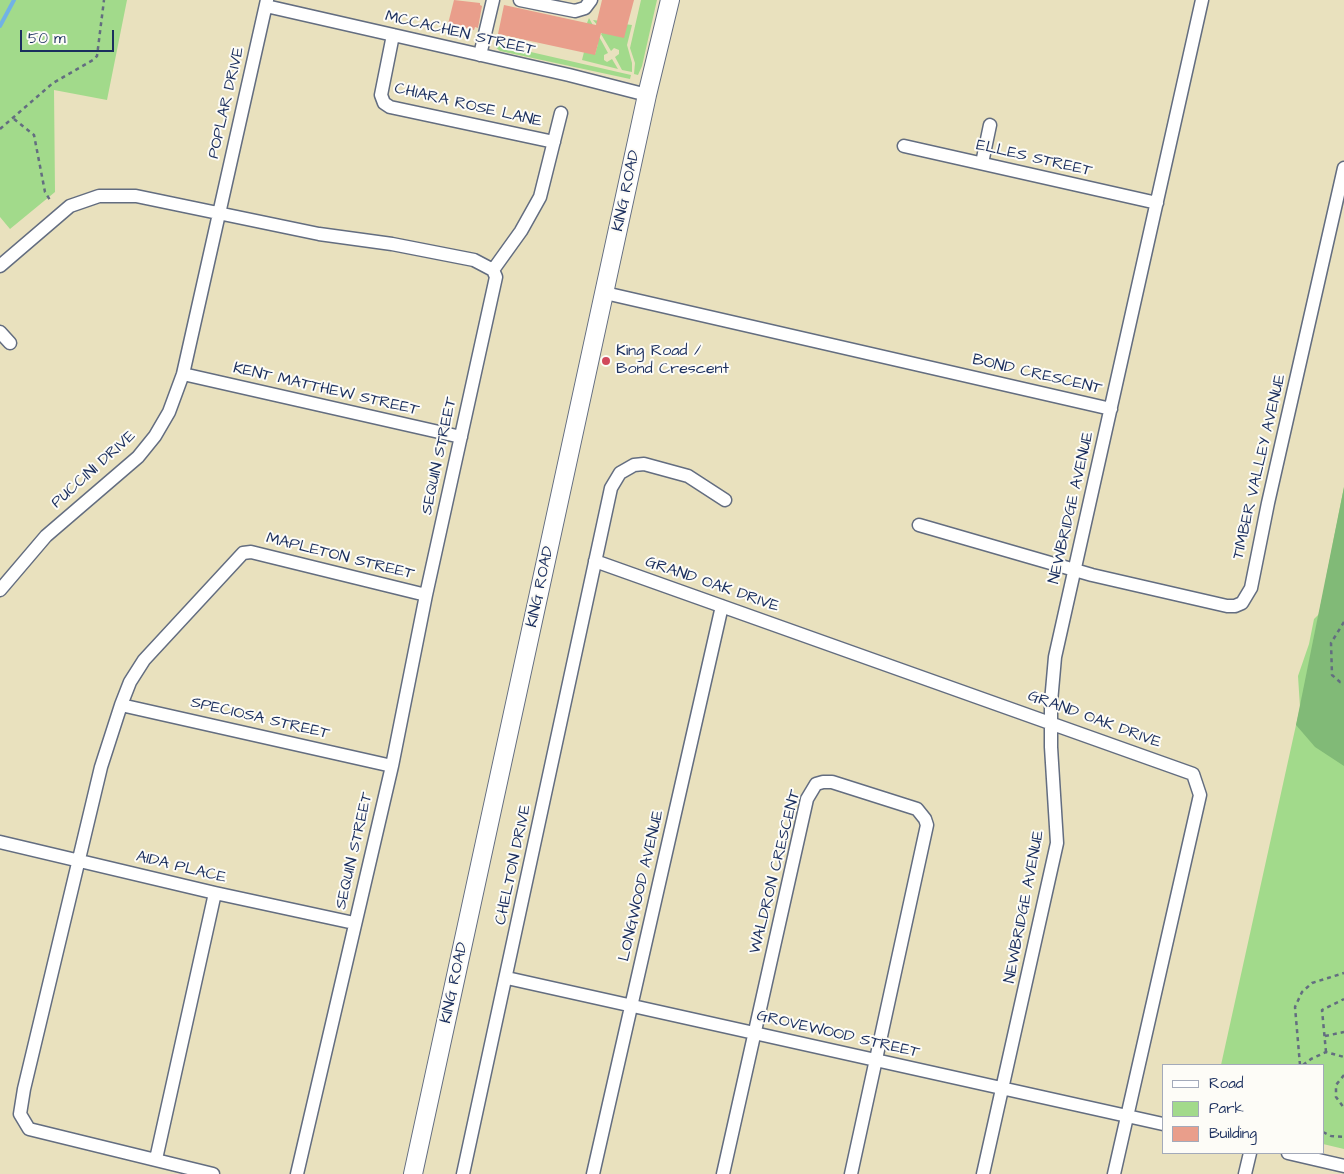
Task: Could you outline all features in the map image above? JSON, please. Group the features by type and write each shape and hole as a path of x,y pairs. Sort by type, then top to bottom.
{"main road":[{"name":"KING ROAD","path":"413,1174 647,96 670,0"}],"street":[{"path":"480,55 493,0"},
{"path":"520,0 575,10 585,8 590,0"},
{"name":"BOND CRESCENT","path":"605,293 1111,409 1202,0"},
{"name":"MCCACHEN STREET","path":"266,3 393,35 624,88 647,96"},
{"name":"POPLAR DRIVE","path":"220,214 266,3"},
{"name":"CHIARA ROSE LANE","path":"393,35 380,95 384,103 390,107 554,142"},
{"path":"0,266 70,206 99,196 136,196 319,234 392,244 474,260 493,270 521,231 540,197 561,113"},
{"path":"982,163 990,125"},
{"name":"ELLES STREET","path":"904,146 1157,203"},
{"name":"TIMBER VALLEY AVENUE","path":"920,525 1075,570 1227,606 1236,606 1248,596 1344,168"},
{"name":"PUCCINI DRIVE","path":"0,590 46,536 138,457 155,436 169,412 183,374 220,214"},
{"name":"SEQUIN STREET","path":"296,1174 392,766 426,595 496,277 493,270"},
{"path":"0,332 10,343"},
{"name":"KENT MATTHEW STREET","path":"183,374 462,437"},
{"name":"NEWBRIDGE AVENUE","path":"983,1174 1057,843 1051,723 1055,657 1111,409"},
{"name":"CHELTON DRIVE","path":"463,1174 507,978 611,488 620,473 626,468 644,464 688,476 725,500"},
{"name":"MAPLETON STREET","path":"213,1174 29,1128 20,1114 24,1088 101,767 121,705 130,682 144,660 243,553 251,552 426,595"},
{"name":"GRAND OAK DRIVE","path":"595,561 1193,774 1200,795 1114,1174"},
{"name":"LONGWOOD AVENUE","path":"593,1174 722,606"},
{"name":"SPECIOSA STREET","path":"121,705 392,766"},
{"name":"WALDRON CRESCENT","path":"754,1033 807,799 816,784 832,782 917,809 926,819 927,825 876,1060"},
{"name":"AIDA PLACE","path":"0,842 215,893 354,923"},
{"path":"156,1159 215,893"},
{"name":"GROVEWOOD STREET","path":"507,978 1162,1124"},
{"path":"723,1174 754,1033"},
{"path":"851,1174 876,1060"},
{"path":"1245,1174 1250,1154"},
{"path":"1292,1154 1344,1166"}],"path":[{"path":"0,129 14,119 53,83 94,60 97,56 104,0"},
{"path":"14,119 34,135 45,192 50,200"},
{"path":"1344,622 1331,643 1332,675 1340,682 1344,682"},
{"path":"1301,1064 1295,1007 1302,992 1312,983 1342,973 1344,977"},
{"path":"1326,1052 1322,1010 1344,999"},
{"path":"1324,1036 1341,1035 1344,1032"},
{"path":"1302,1064 1326,1052 1344,1057"},
{"path":"1344,1075 1336,1085 1336,1097 1344,1108"},
{"path":"1324,1132 1331,1136 1344,1137"}],"green space":[{"path":"0,0 127,0 107,100 54,90 55,192 10,229 0,217"},
{"path":"641,0 657,0 642,66 638,75 634,74 635,63 630,48"},
{"path":"589,18 608,53 604,55 604,60 607,62 612,59 618,69 582,60 584,52 595,54 598,44 587,23"},
{"path":"593,20 632,25 627,45 632,63 632,72 622,70 615,57 619,54 619,50 614,48 611,51 601,34 603,32"},
{"path":"496,44 631,75 630,79 500,51 494,46"},
{"path":"1344,487 1344,1149 1324,1144 1324,1064 1221,1064 1300,707 1298,676 1309,644 1314,619 1319,614"},
{"path":"1344,487 1344,766 1315,747 1296,725"}],"building":[{"path":"454,0 480,3 482,6 478,28 475,27 474,30 448,24"},
{"path":"602,0 634,0 624,38 601,33 595,55 498,34 504,5 596,25"}],"waterway":[{"path":"0,26 14,0"}],"place":[{"name":"King Road / Bond Crescent","path":"606,361"}]}
